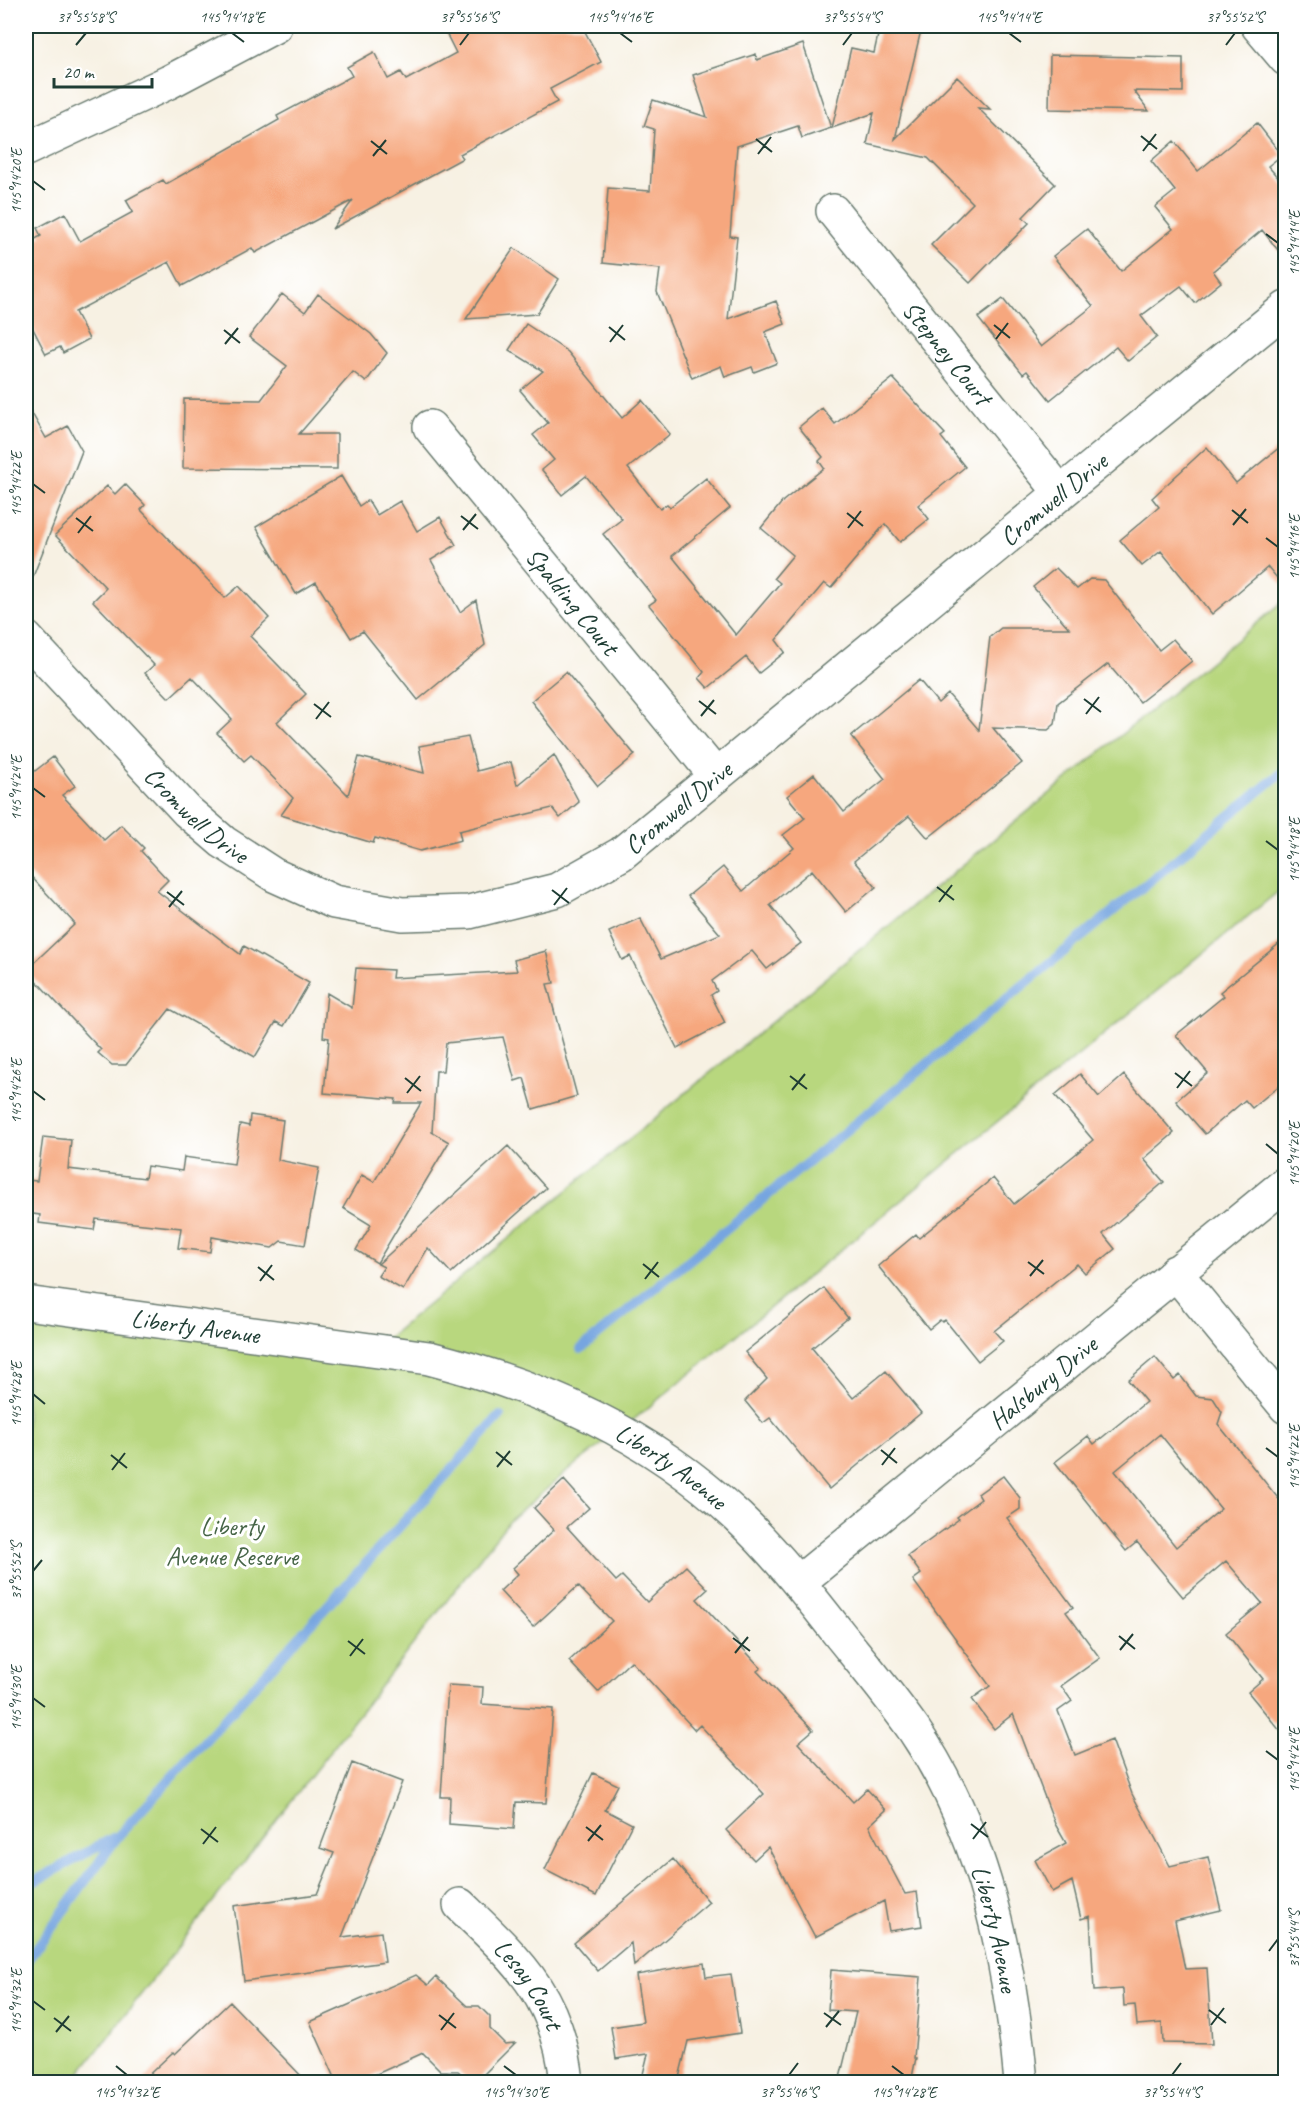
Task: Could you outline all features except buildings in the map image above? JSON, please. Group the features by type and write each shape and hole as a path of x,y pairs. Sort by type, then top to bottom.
{"street":[{"path":"26,149 169,82 275,26"},
{"path":"1258,26 1286,59"},
{"name":"Stepney Court","path":"833,211 1060,492"},
{"name":"Cromwell Drive","path":"30,652 187,811 223,842 274,876 303,890 334,902 368,909 433,915 469,912 557,890 621,854 1286,308"},
{"name":"Spalding Court","path":"430,427 716,776"},
{"name":"Halsbury Drive","path":"799,1582 1286,1183"},
{"path":"1175,1272 1286,1407"},
{"name":"Liberty Avenue","path":"26,1303 429,1358 475,1370 553,1396 621,1431 668,1461 737,1516 799,1582 915,1732 949,1793 974,1852 992,1906 1016,2025 1021,2082"},
{"name":"Lesay Court","path":"460,1905 520,1965 541,1992 559,2035 567,2082"},
{"name":"Liberty Avenue","path":"1003,2082 1016,2025"}],"green space":[{"name":"Liberty Avenue Reserve","path":"1285,600 1285,886 621,1430 577,1463 508,1522 73,2082 26,2082 26,1304 373,1350"}],"waterway":[{"path":"581,1349 1286,769"},
{"path":"26,1962 119,1835 500,1416"},
{"path":"26,1886 115,1837"}]}
